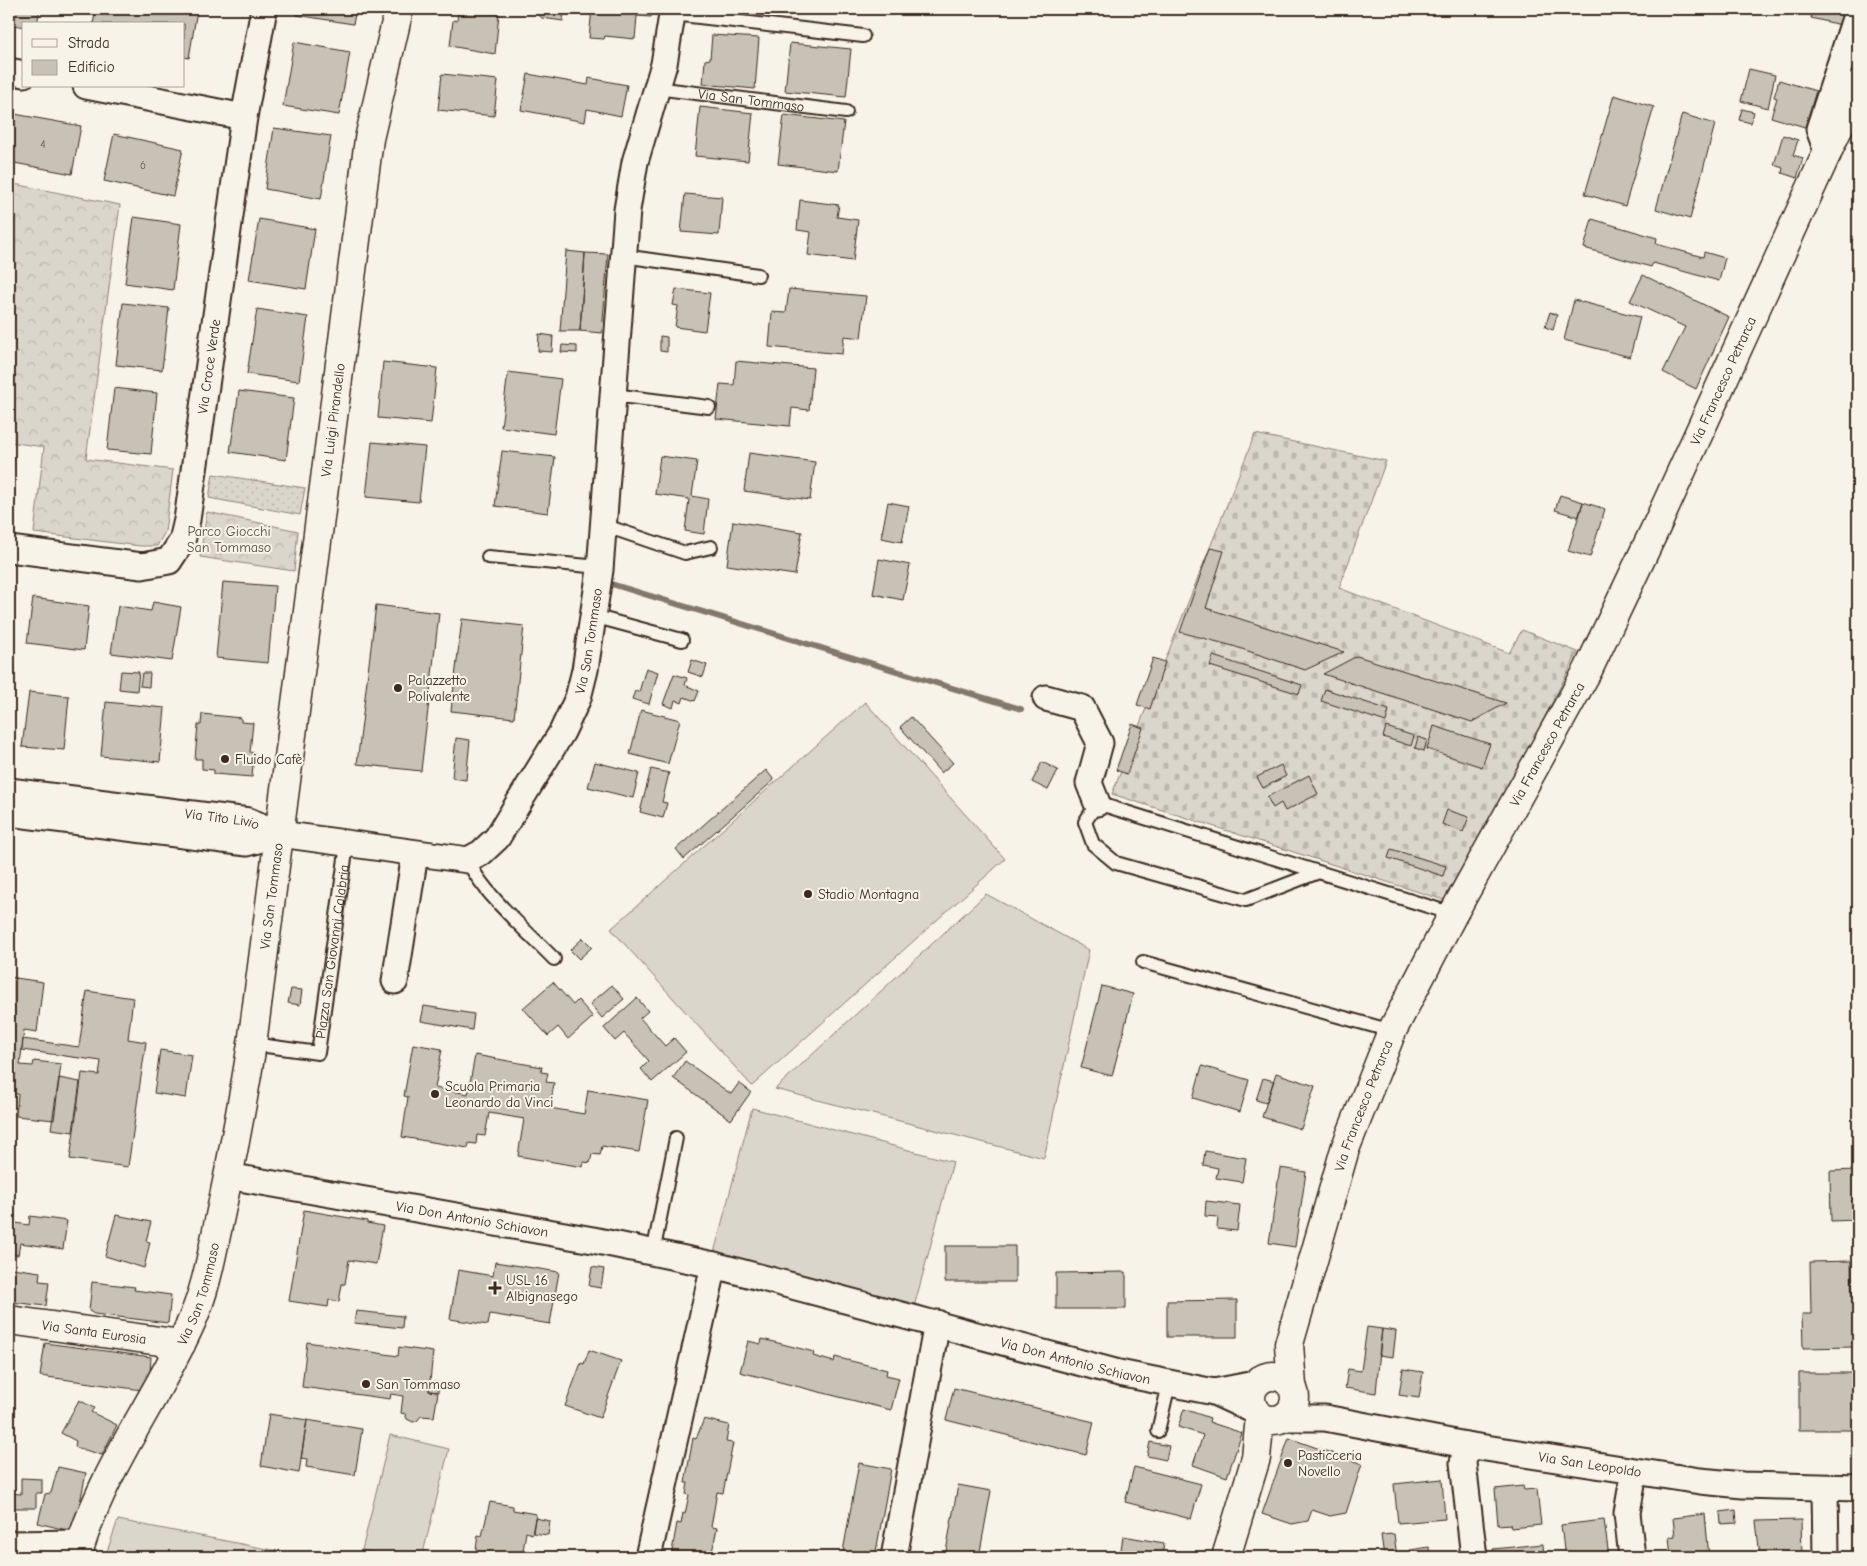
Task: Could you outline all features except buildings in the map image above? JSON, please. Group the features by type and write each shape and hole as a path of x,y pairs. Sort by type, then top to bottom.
{"street":[{"name":"Via Croce Verde","path":"9,549 142,566 169,561 182,541 187,520 244,118 264,9"},
{"name":"Via Luigi Pirandello","path":"280,834 370,139 399,9"},
{"path":"1828,154 1819,130 1858,9"},
{"name":"Via San Tommaso","path":"79,1550 115,1462 193,1320 207,1276 228,1176 252,1044 280,834 468,860 482,853 496,838 562,732 578,698 600,567 627,210 635,162 664,64 673,11"},
{"path":"9,71 22,74"},
{"name":"Via Francesco Petrarca","path":"1293,1389 1289,1344 1345,1149 1392,1031 1453,914 1588,670 1828,154 1858,85"},
{"path":"96,88 244,118"},
{"path":"1046,698 1082,708 1100,743 1089,783 1096,803"},
{"name":"Via Tito Livio","path":"9,791 249,821 280,834"},
{"name":"Via Tito Livio","path":"9,813 247,843 280,834"},
{"path":"395,981 415,854"},
{"name":"Via Don Antonio Schiavon","path":"228,1176 714,1265 1119,1373 1214,1392 1269,1416"},
{"path":"648,1557 714,1265"},
{"name":"Via Santa Eurosia","path":"9,1320 181,1344"},
{"path":"894,1557 937,1323"},
{"name":"Via Francesco Petrarca","path":"1258,1381 1289,1344"},
{"path":"1274,1375 1287,1380 1293,1389 1294,1406 1269,1416 1250,1397 1258,1381 1274,1375"},
{"name":"Via Don Antonio Schiavon","path":"1214,1392 1258,1381"},
{"name":"Via San Leopoldo","path":"1293,1389 1325,1418"},
{"path":"1226,1557 1269,1416"},
{"name":"Via San Leopoldo","path":"1269,1416 1325,1418 1466,1445 1634,1472 1717,1483 1858,1488"},
{"path":"1466,1445 1463,1463 1474,1557"},
{"path":"1632,1557 1627,1513 1634,1472"},
{"path":"1824,1488 1826,1557"},
{"path":"9,1544 79,1550"}],"lane":[{"name":"Via San Tommaso","path":"673,11 863,36"},
{"name":"Via San Tommaso","path":"656,88 846,112"},
{"path":"623,256 758,275"},
{"path":"612,395 709,407"},
{"path":"603,525 685,553 711,547"},
{"path":"488,557 600,567"},
{"path":"593,616 682,640"},
{"path":"1319,872 1246,900 1116,862 1093,844 1085,822 1096,803 1319,872 1453,914"},
{"name":"Piazza San Giovanni Calabria","path":"252,1044 318,1053 347,844"},
{"path":"468,860 473,872 485,886 554,959"},
{"path":"1143,962 1392,1031"},
{"path":"653,1253 676,1138"},
{"path":"1158,1431 1169,1384"}],"green space":[{"name":"Parco Giocchi San Tommaso","path":"9,183 120,205 86,459 173,470 165,532 157,546 140,546 34,533 44,447 9,442"},
{"path":"1255,434 1386,461 1339,588 1509,653 1522,630 1578,652 1450,902 1112,794"},
{"path":"213,474 305,488 300,515 209,498"},
{"name":"Parco Giocchi San Tommaso","path":"207,512 298,531 294,571 200,557"},
{"name":"Stadio Montagna","path":"865,702 1005,859 752,1086 611,929"},
{"path":"986,894 1089,950 1044,1158 775,1089"},
{"path":"752,1108 953,1162 914,1307 714,1253"},
{"path":"390,1435 449,1449 422,1557 393,1557 362,1550"},
{"path":"118,1520 308,1557 105,1557"}],"waterway":[{"path":"608,583 1021,709"}],"place":[{"name":"Palazzetto Polivalente","path":"398,688"},
{"name":"Fluido Cafè","path":"225,759"},
{"name":"Stadio Montagna","path":"808,894"},
{"name":"Scuola Primaria Leonardo da Vinci","path":"435,1094"},
{"name":"USL 16 Albignasego","path":"495,1288"},
{"name":"San Tommaso","path":"366,1384"},
{"name":"Pasticceria Novello","path":"1288,1463"}]}
